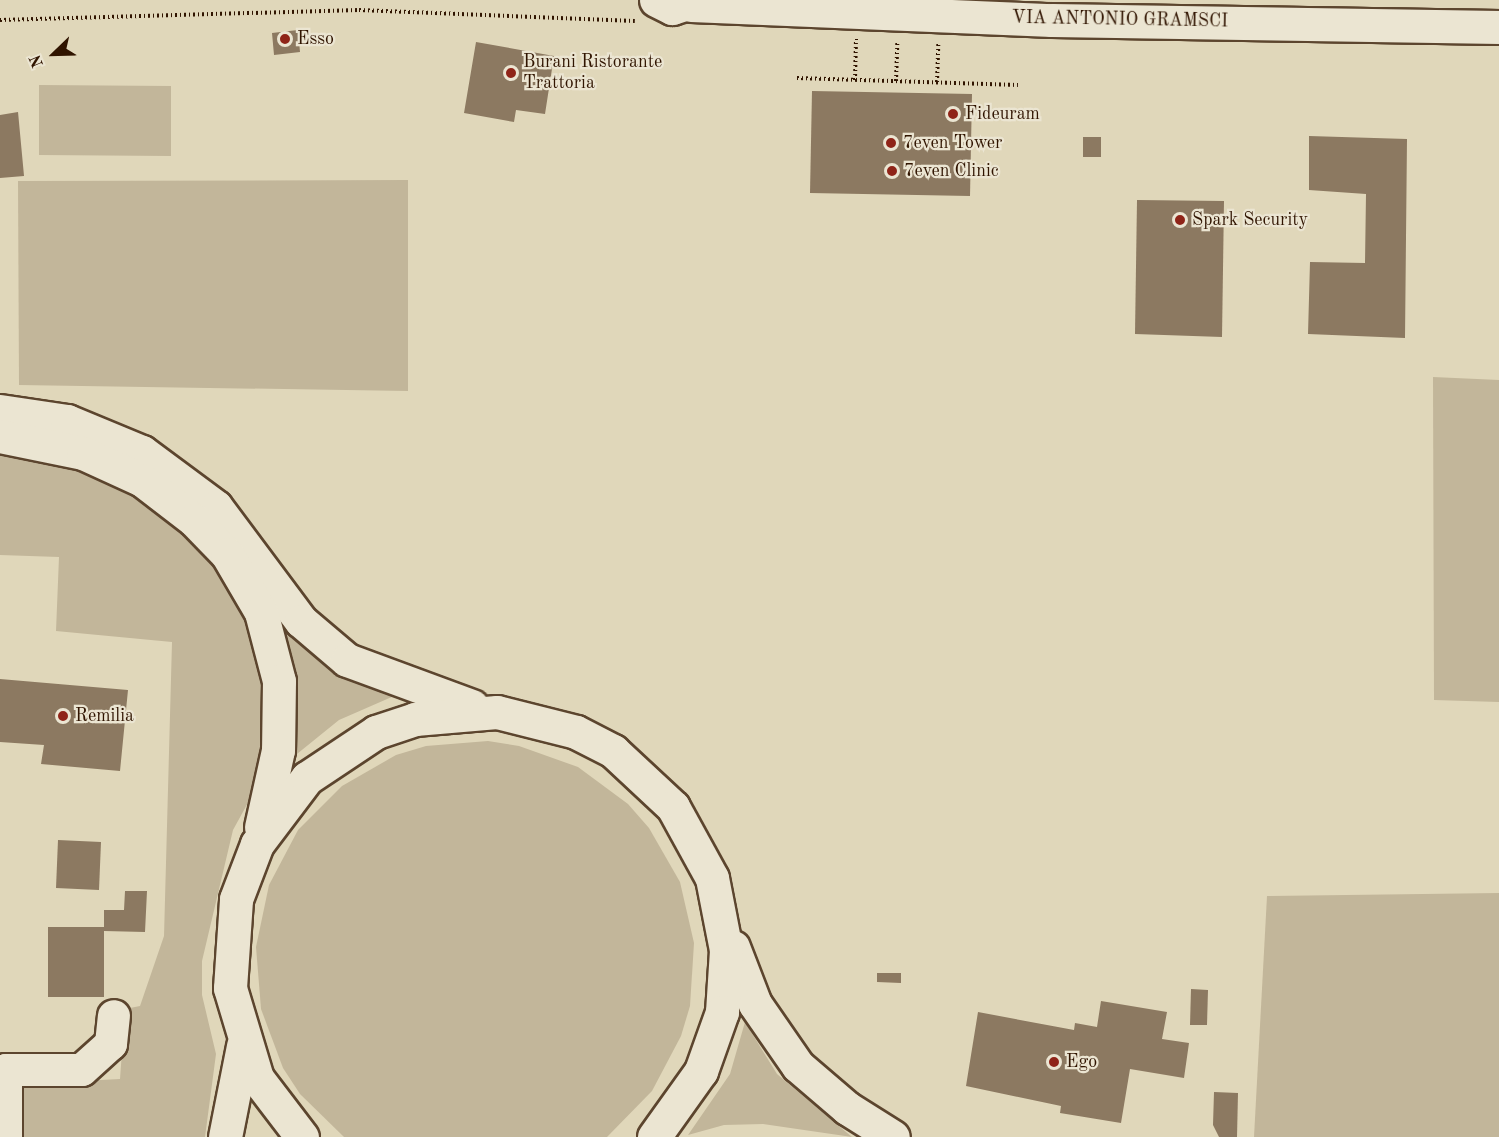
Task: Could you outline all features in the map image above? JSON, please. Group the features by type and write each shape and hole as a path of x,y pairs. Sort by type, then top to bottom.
{"street":[{"name":"VIA ANTONIO GRAMSCI","path":"656,0 672,8 694,2 740,2 1119,10 1499,27"},
{"path":"0,411 67,422 142,452 216,507 302,621 347,660 405,685 576,732 645,777 696,841 754,1004 775,1036 821,1088 893,1137"},
{"path":"0,436 74,450 142,480 194,520 246,584 274,648 281,718 257,844 236,899 229,948 230,988 243,1046 276,1107 302,1137"},
{"path":"257,844 307,778 358,742 415,719 497,712"},
{"path":"654,1137 686,1098 713,1042 726,981 723,918"},
{"path":"6,1137 6,1070 82,1070 111,1044 114,1016"},
{"path":"225,1137 243,1046"}],"path":[{"path":"855,80 856,34"},
{"path":"896,81 897,36"},
{"path":"937,82 938,38"},
{"path":"797,78 1018,85"}],"shaded area":[{"path":"39,85 171,86 171,156 39,155"},
{"path":"408,180 408,391 19,385 18,181"},
{"path":"1433,377 1499,380 1499,702 1434,700"},
{"path":"0,448 22,449 135,487 215,561 262,653 268,719 255,790 233,830 202,961 202,995 216,1054 205,1137 23,1137 24,1084 120,1079 125,1009 140,1006 164,936 172,642 56,631 59,557 0,555"},
{"path":"272,606 326,663 355,682 394,696 339,720 292,758 294,693 288,646"},
{"path":"488,741 519,746 578,767 628,804 649,828 680,882 694,943 690,1006 681,1036 652,1091 607,1137 344,1137 300,1094 283,1068 261,1009 256,947 269,885 298,830 342,786 396,755 426,746"},
{"path":"1499,893 1499,1137 1254,1137 1267,896"},
{"path":"745,1022 777,1074 852,1137 763,1124 724,1125 688,1135 730,1074"}],"building":[{"path":"298,30 300,52 274,55 272,33"},
{"name":"Burani Ristorante Trattoria","path":"476,42 554,56 545,114 516,110 514,122 464,113"},
{"name":"7even Tower","path":"812,91 972,94 970,196 810,193"},
{"path":"18,112 24,176 0,178 0,115"},
{"path":"1309,136 1407,139 1405,338 1308,334 1310,262 1365,263 1366,194 1309,190"},
{"path":"1083,137 1101,137 1101,157 1083,157"},
{"path":"1137,200 1224,201 1222,337 1135,334"},
{"name":"Remilia","path":"0,679 128,690 120,771 41,764 44,745 0,742"},
{"path":"58,840 101,842 99,890 56,888"},
{"path":"125,891 147,891 145,932 104,931 104,997 48,997 48,927 104,927 104,910 124,910"},
{"path":"877,973 901,973 901,983 877,982"},
{"path":"1191,989 1208,990 1207,1025 1190,1025"},
{"path":"1101,1001 1167,1012 1162,1039 1189,1043 1184,1078 1130,1069 1121,1123 1060,1113 1061,1106 966,1086 978,1012 1074,1030 1075,1023 1097,1027"},
{"path":"1214,1092 1238,1093 1237,1137 1219,1137 1213,1125"}],"place":[{"name":"Esso","path":"285,39"},
{"name":"Burani Ristorante Trattoria","path":"511,73"},
{"name":"Fideuram","path":"953,114"},
{"name":"7even Tower","path":"891,143"},
{"name":"7even Clinic","path":"892,171"},
{"name":"Spark Security","path":"1180,220"},
{"name":"Remilia","path":"63,716"},
{"name":"Ego","path":"1054,1062"}]}
